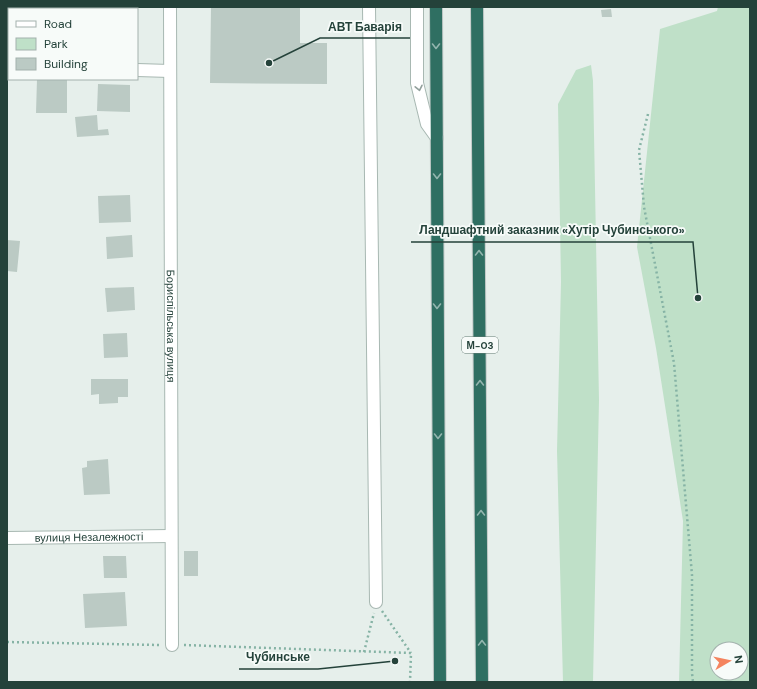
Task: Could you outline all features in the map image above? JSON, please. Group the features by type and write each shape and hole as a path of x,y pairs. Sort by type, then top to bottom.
{"highway":[{"path":"436,7 440,682"},
{"name":"М-03","path":"477,7 482,682"}],"street":[{"name":"Бориспільська вулиця","path":"170,7 172,645"},
{"path":"369,7 376,602"},
{"path":"417,7 417,83 427,124 437,138"},
{"path":"138,70 170,71"},
{"name":"вулиця Незалежності","path":"7,538 171,536"}],"path":[{"path":"648,114 639,150 644,207 674,363 692,575 693,682"},
{"path":"364,652 376,602"},
{"path":"376,602 411,654 410,682"},
{"path":"7,642 172,645 411,654"}],"green space":[{"path":"718,7 750,7 750,682 679,682 683,521 656,348 637,247 660,29 717,11"},
{"path":"591,65 593,81 599,400 593,682 563,682 557,451 561,282 558,104 576,70"}],"building":[{"path":"211,7 300,7 300,43 327,43 327,84 210,83"},
{"path":"611,9 612,17 602,17 601,10"},
{"path":"37,80 67,80 67,113 36,113"},
{"path":"98,84 130,85 130,112 97,111"},
{"path":"97,115 98,130 108,129 109,135 77,137 75,117"},
{"path":"130,195 131,222 99,223 98,196"},
{"path":"132,235 133,257 107,259 106,237"},
{"path":"7,240 20,241 17,272 7,271"},
{"path":"134,287 135,310 107,312 105,288"},
{"path":"127,333 128,357 104,358 103,334"},
{"path":"91,379 128,379 128,397 118,397 118,403 99,404 99,394 91,395"},
{"path":"108,459 110,494 84,495 82,468 87,467 87,461"},
{"path":"184,551 198,551 198,576 184,576"},
{"path":"103,556 126,556 127,578 104,578"},
{"path":"125,592 127,626 85,628 83,594"}],"place":[{"name":"АВТ Баварія","path":"269,63"},
{"name":"Ландшафтний заказник «Хутір Чубинського»","path":"698,298"},
{"name":"Чубинське","path":"395,661"}]}
